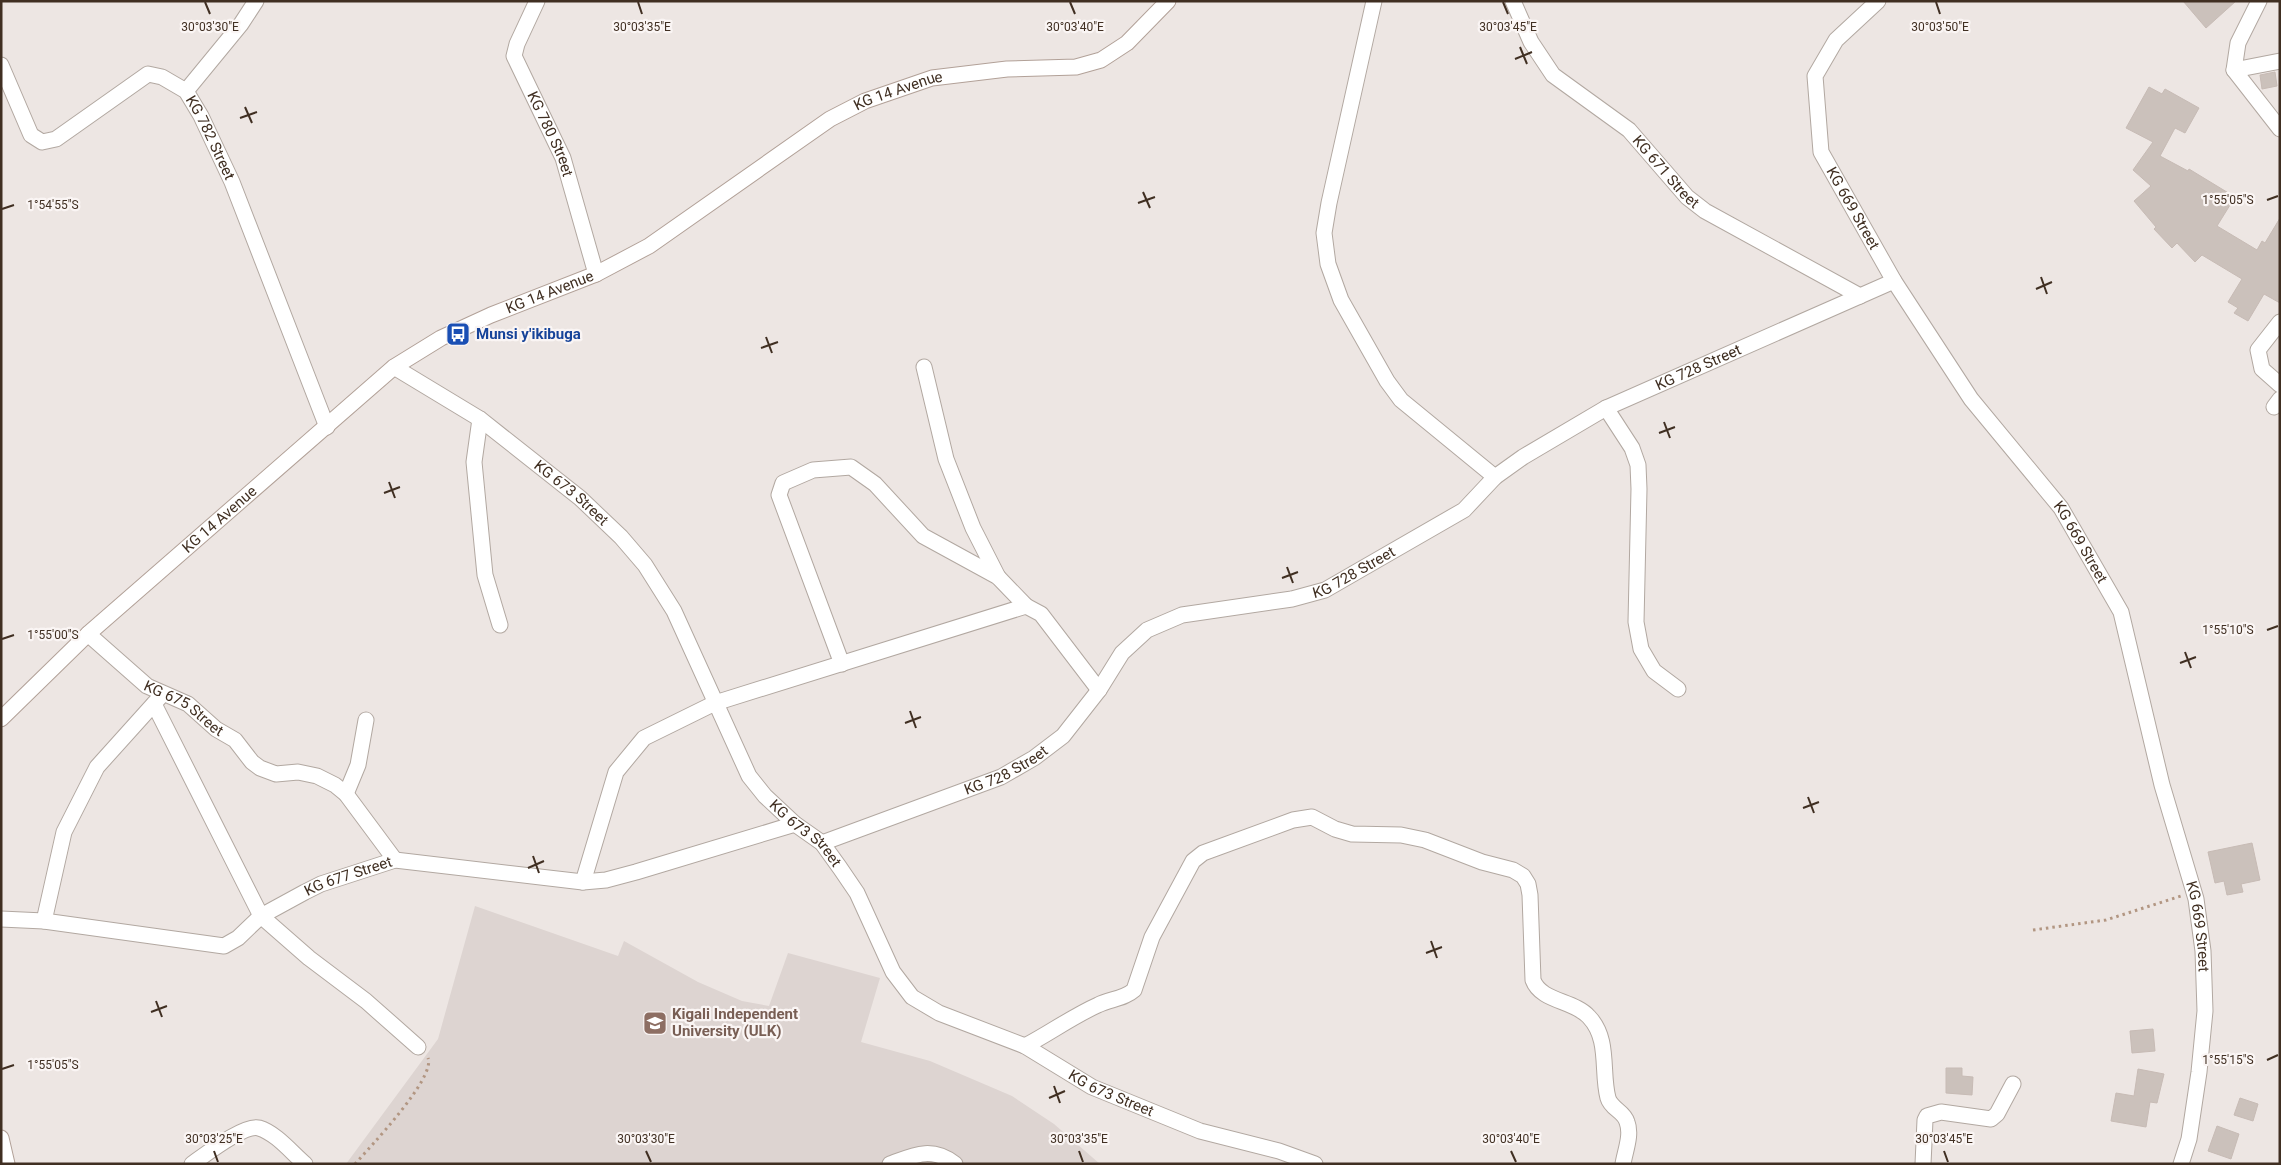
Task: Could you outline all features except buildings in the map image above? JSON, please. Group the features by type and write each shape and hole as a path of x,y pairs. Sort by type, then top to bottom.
{"street":[{"path":"186,92 241,24 256,1"},
{"name":"KG 780 Street","path":"537,1 517,44 514,56 564,158 596,274"},
{"name":"KG 14 Avenue","path":"1,719 88,634 394,367 441,338 491,315 596,274 649,246 830,119 865,101 932,78 1007,69 1076,66 1101,60 1127,43 1168,1"},
{"path":"1374,1 1329,203 1324,233 1328,264 1341,300 1387,381 1401,400 1496,477"},
{"name":"KG 671 Street","path":"1513,1 1531,42 1553,74 1630,130 1687,196 1705,211 1860,296"},
{"name":"KG 669 Street","path":"1878,1 1836,40 1815,76 1821,152 1894,281 1971,400 2061,508 2121,612 2162,785 2194,894 2203,951 2205,1011 2200,1072 2189,1139 2181,1164"},
{"path":"2258,1 2238,43 2234,70 2280,129"},
{"path":"2234,70 2280,61"},
{"name":"KG 782 Street","path":"1,64 30,135 42,142 56,139 148,74 162,77 186,92 201,116 232,182 327,427"},
{"name":"KG 728 Street","path":"822,843 1001,777 1034,758 1062,736 1099,690 1122,653 1147,630 1182,615 1292,599 1325,590 1464,510 1496,477 1523,457 1606,408 1894,281"},
{"path":"2280,322 2258,350 2262,369 2280,385"},
{"name":"KG 673 Street","path":"394,367 480,419 580,498 620,537 645,565 674,611 749,776 765,796 795,824 822,843 857,893 893,972 912,997 939,1012 1025,1046 1092,1087 1200,1131 1279,1151 1315,1164"},
{"path":"924,367 946,459 973,528 998,577 1026,606 1041,614 1099,690"},
{"path":"1606,408 1632,448 1638,465 1636,622 1641,649 1654,671 1678,689"},
{"path":"480,419 474,462 485,575 500,624"},
{"path":"842,664 779,495 783,483 813,470 851,467 875,484 923,536 998,577"},
{"path":"583,882 616,772 644,738 715,703 1026,606"},
{"name":"KG 675 Street","path":"88,634 147,686 158,699 188,704 216,729 235,740 252,762 260,768 276,774 298,772 318,776 346,794 395,860"},
{"path":"44,921 64,832 97,767 158,699 260,916 309,958 366,1001 418,1047"},
{"path":"346,794 358,765 366,720"},
{"path":"1025,1046 1082,1012 1100,1003 1129,994 1134,990 1152,938 1193,861 1203,853 1284,823 1312,818 1335,829 1352,834 1401,835 1425,840 1482,862 1513,870 1523,876 1528,884 1530,896 1533,980 1535,987 1542,993 1576,1007 1590,1017 1598,1032 1604,1050 1608,1097 1614,1108 1620,1110 1627,1121 1628,1135 1623,1164"},
{"name":"KG 677 Street","path":"1,919 44,921 224,946 238,938 260,916 321,884 395,860 583,882 606,880 795,824"},
{"path":"1924,1164 1925,1120 1927,1116 1941,1112 1991,1120 2013,1084"},
{"path":"192,1164 245,1129 257,1127 267,1132 305,1164"},
{"path":"1,1138 7,1164"},
{"path":"890,1164 921,1152 947,1158 955,1164"}],"path":[{"path":"2033,930 2106,920 2170,898 2194,894"},
{"path":"355,1164 407,1105 428,1067 430,1062 426,1054 418,1047"}],"shaded area":[{"name":"Kigali Independent University (ULK)","path":"475,906 618,956 624,941 698,982 742,1001 769,1006 788,953 880,978 861,1042 930,1061 1012,1096 1054,1124 1100,1164 346,1164 438,1039"}],"place":[{"name":"Munsi y'ikibuga","path":"458,334"},
{"name":"Kigali Independent University (ULK)","path":"655,1023"}]}
